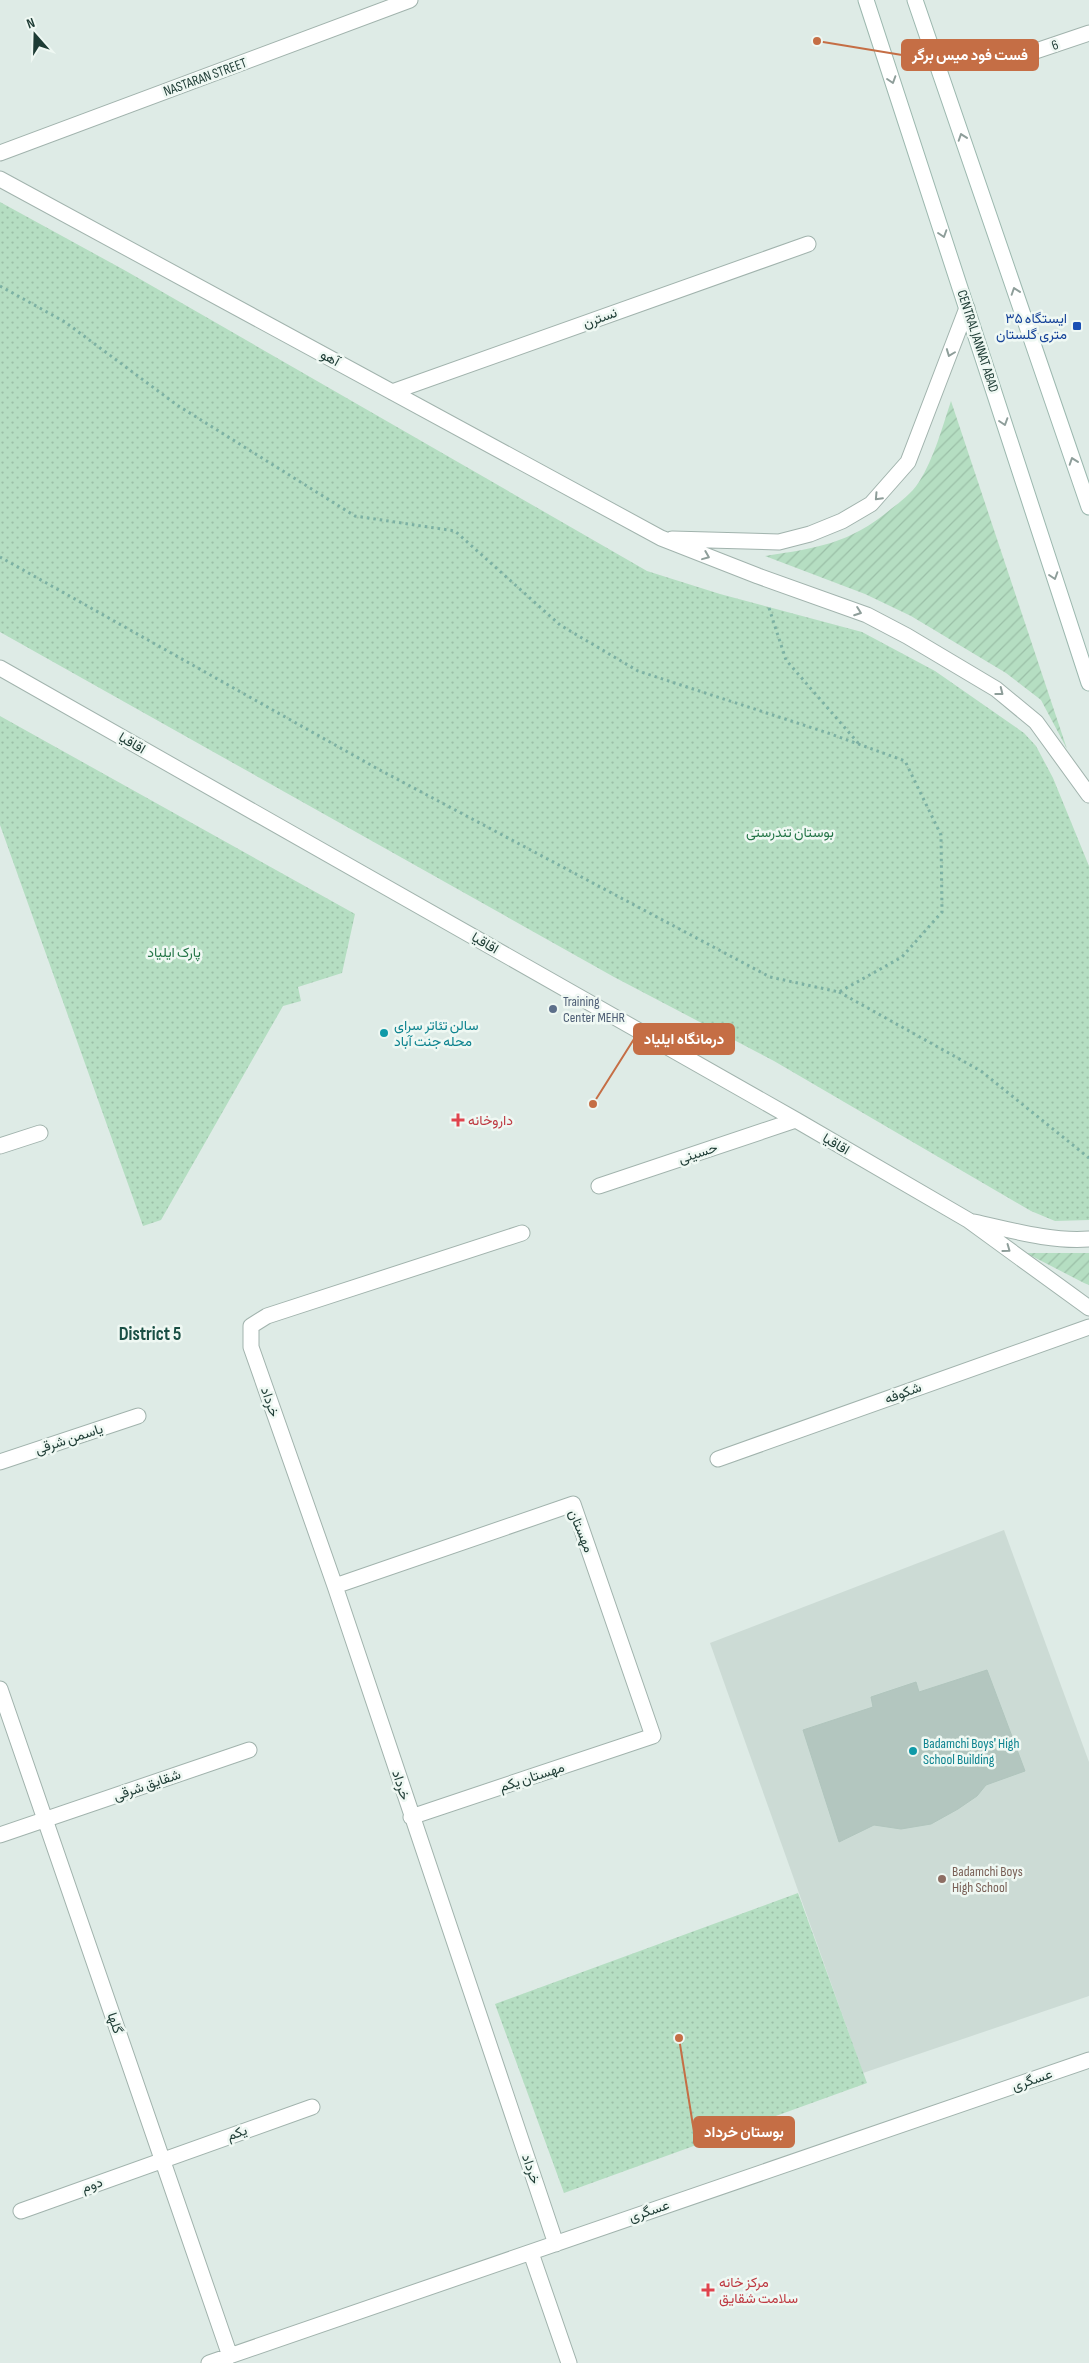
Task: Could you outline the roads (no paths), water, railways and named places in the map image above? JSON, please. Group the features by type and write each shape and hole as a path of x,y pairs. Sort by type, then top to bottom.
{"street":[{"name":"NASTARAN STREET","path":"0,153 410,0"},
{"name":"CENTRAL JANNAT ABAD","path":"866,0 1089,683"},
{"path":"915,0 1089,507"},
{"name":"6","path":"1021,56 1089,33"},
{"name":"آهو","path":"0,179 661,538 866,615 907,636 996,689 1036,722 1089,795"},
{"name":"نسترن","path":"392,392 808,244"},
{"path":"661,538 779,542 810,534 842,521 871,504 908,462 967,308"},
{"name":"اقاقیا","path":"0,668 796,1120 968,1220"},
{"name":"حسینی","path":"599,1186 796,1120"},
{"path":"0,1146 40,1133"},
{"path":"968,1220 1025,1233 1074,1240 1089,1239"},
{"path":"968,1220 1089,1308"},
{"name":"خرداد","path":"522,1233 267,1316 252,1326 251,1347 335,1586 411,1817 556,2244"},
{"name":"شکوفه","path":"718,1459 1089,1327"},
{"name":"یاسمن شرقی","path":"0,1462 138,1416"},
{"name":"مهستان","path":"335,1586 573,1504 653,1736"},
{"name":"گلها","path":"0,1689 230,2356"},
{"name":"مهستان یکم","path":"411,1817 653,1736"},
{"name":"شقایق شرقی","path":"0,1834 249,1750"},
{"name":"عسگری","path":"210,2363 1089,2060"},
{"name":"یکم","path":"162,2160 312,2107"},
{"name":"دوم","path":"21,2211 162,2160"},
{"path":"531,2253 568,2363"}],"place":[{"name":"فست فود میس برگر","path":"817,41"},
{"name":"ایستگاه ۳۵ متری گلستان","path":"1077,326"},
{"name":"Training Center MEHR","path":"553,1009"},
{"name":"سالن تئاتر سرای محله جنت آباد","path":"384,1033"},
{"name":"درمانگاه ایلیاد","path":"593,1104"},
{"name":"داروخانه","path":"458,1120"},
{"name":"Badamchi Boys' High School Building","path":"913,1751"},
{"name":"Badamchi Boys High School","path":"942,1879"},
{"name":"بوستان خرداد","path":"679,2038"},
{"name":"مرکز خانه سلامت شقایق","path":"708,2290"}],"district":[{"name":"District 5","path":"150,1334"}],"park label":[{"name":"بوستان تندرستی","path":"790,832"},
{"name":"پارک ایلیاد","path":"174,952"}]}
